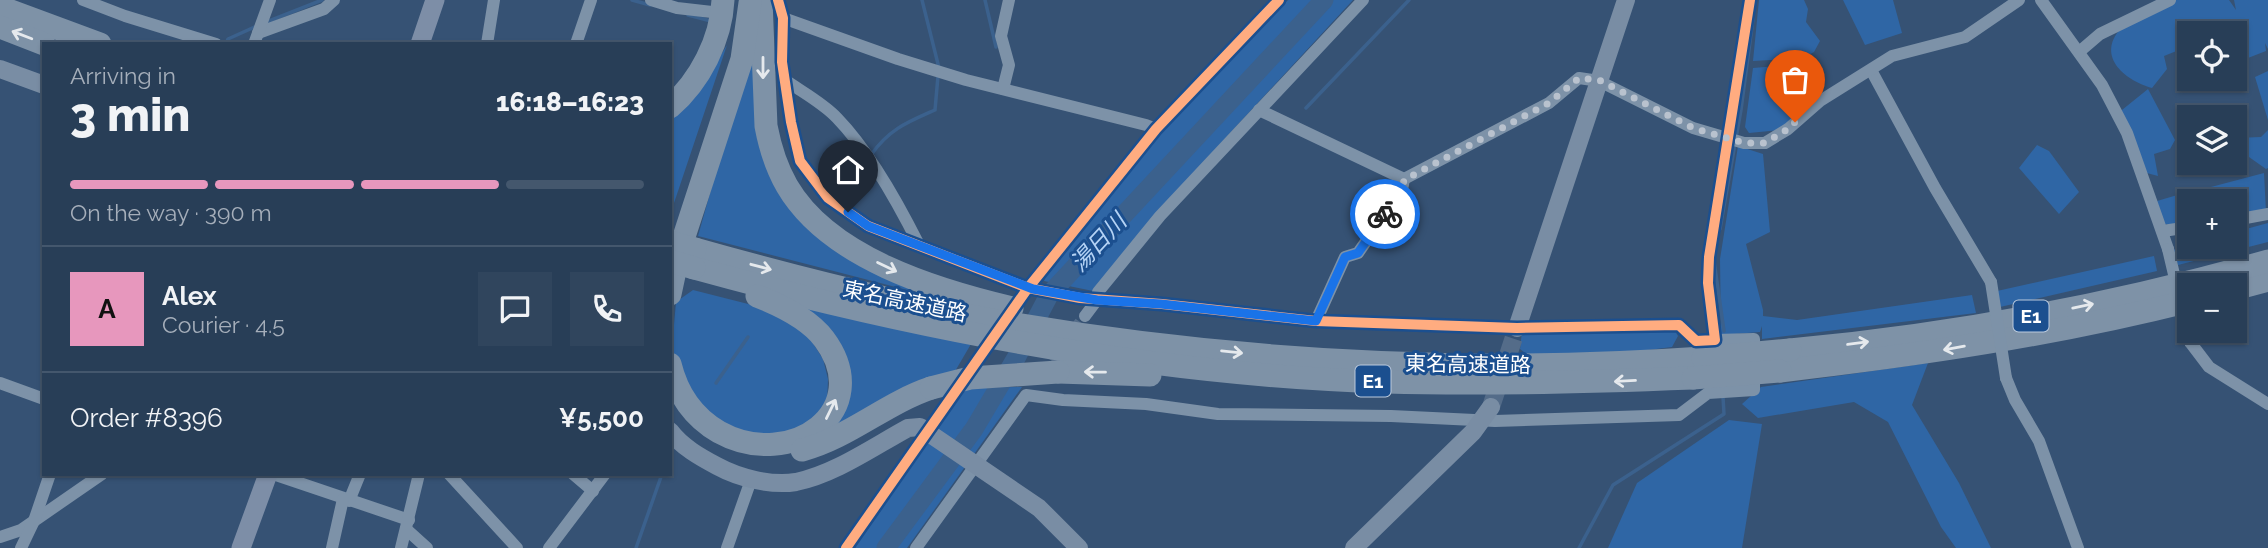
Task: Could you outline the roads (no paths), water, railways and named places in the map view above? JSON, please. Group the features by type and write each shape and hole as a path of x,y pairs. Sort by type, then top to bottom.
{"highway":[{"path":"672,249 732,60 739,30 739,0"},
{"path":"672,285 679,252 742,59 747,39 750,0"},
{"path":"761,0 766,126 781,174 800,204 852,248 897,271 979,301 1006,325 1065,341"},
{"path":"0,6 95,42"},
{"path":"672,105 691,85 705,62 716,34 717,6"},
{"path":"0,27 42,43"},
{"path":"66,31 101,42"},
{"name":"東名高速道路","path":"672,245 687,266 850,309 1006,325 1065,341 1128,373 1210,379 1540,384 1704,358 1780,371 1942,350 2063,330 2177,304"},
{"name":"東名高速道路","path":"1065,341 1195,348 1316,359 1444,365 1578,364 1704,358 1980,326 2086,305 2268,261"},
{"path":"672,370 680,392 697,416 720,433 752,444 780,446 804,438 826,420 838,395 840,384 834,356 822,336 806,323 783,307 687,266"},
{"path":"2247,286 2268,280"},
{"path":"672,395 685,416 714,440 734,449 770,454 796,451 818,445 898,401 931,388 970,378 1065,341"}],"main road":[{"path":"421,42 435,0"},
{"path":"242,548 267,476"}],"street":[{"path":"83,0 210,42"},
{"path":"257,36 270,0"},
{"path":"257,36 324,9 334,0"},
{"path":"487,42 494,0"},
{"path":"577,42 591,0"},
{"path":"651,0 677,8 717,6"},
{"path":"778,0 783,18 782,62 800,161 828,198 868,226 1030,288 1080,298 1316,321 1517,328 1679,325 1696,341 1704,358"},
{"path":"1003,89 1009,65 1001,36 1009,0"},
{"path":"846,548 1030,288 1156,129 1279,0"},
{"path":"916,548 974,463 1097,300 1098,292 1160,216 1363,0"},
{"path":"1517,328 1626,0"},
{"path":"1704,358 1709,257 1750,0"},
{"path":"1404,180 1549,103 1579,78 1599,80 1693,128 1742,142 1765,143 1788,129 1820,101 1892,56 1965,37 2019,0"},
{"path":"2041,0 2102,85 2127,133 2163,231 2190,341 2209,367 2268,404"},
{"path":"2079,52 2100,34 2170,0"},
{"path":"783,18 946,74 1156,129"},
{"path":"1871,70 1934,188 1991,282 2006,378 2039,442 2078,548"},
{"path":"2,75 42,85"},
{"path":"785,80 837,117 873,165 919,245"},
{"path":"1259,110 1404,180"},
{"path":"1316,321 1345,257 1358,253 1402,190 1404,180"},
{"path":"2247,218 2268,215"},
{"path":"2163,231 2177,229"},
{"path":"1026,395 1063,400 1146,404 1218,414 1679,415 1707,393 1754,390 1754,339 1704,358"},
{"path":"0,383 42,398"},
{"path":"1354,548 1487,414"},
{"path":"672,433 698,456 725,471 751,480 795,482 832,469 908,428 920,427 1039,508 1079,548"},
{"path":"22,548 49,476"},
{"path":"0,537 21,530 99,476"},
{"path":"279,476 408,525 427,548"},
{"path":"332,548 346,500 359,476"},
{"path":"401,548 419,476"},
{"path":"451,476 517,548"},
{"path":"575,476 593,491"},
{"path":"548,548 604,476"},
{"path":"727,548 751,480"}],"waterway":[{"path":"264,23 322,0"},
{"path":"632,0 650,5"},
{"path":"922,0 939,68"},
{"path":"985,0 996,47"},
{"name":"湯日川","path":"886,548 974,429 1049,295 1324,0"},
{"path":"1306,108 1409,0"},
{"path":"688,15 711,21"},
{"path":"1720,229 1741,110 1753,19"},
{"path":"227,42 257,26"},
{"path":"871,155 892,132 935,110 938,76"},
{"path":"843,198 867,162"},
{"path":"1714,261 1724,331"},
{"path":"716,383 748,337"},
{"path":"1579,548 1613,485 1724,414 1723,397"},
{"path":"636,548 661,476"}],"tunnel":[{"path":"1052,361 1085,316"},
{"path":"1491,407 1517,328"}]}
